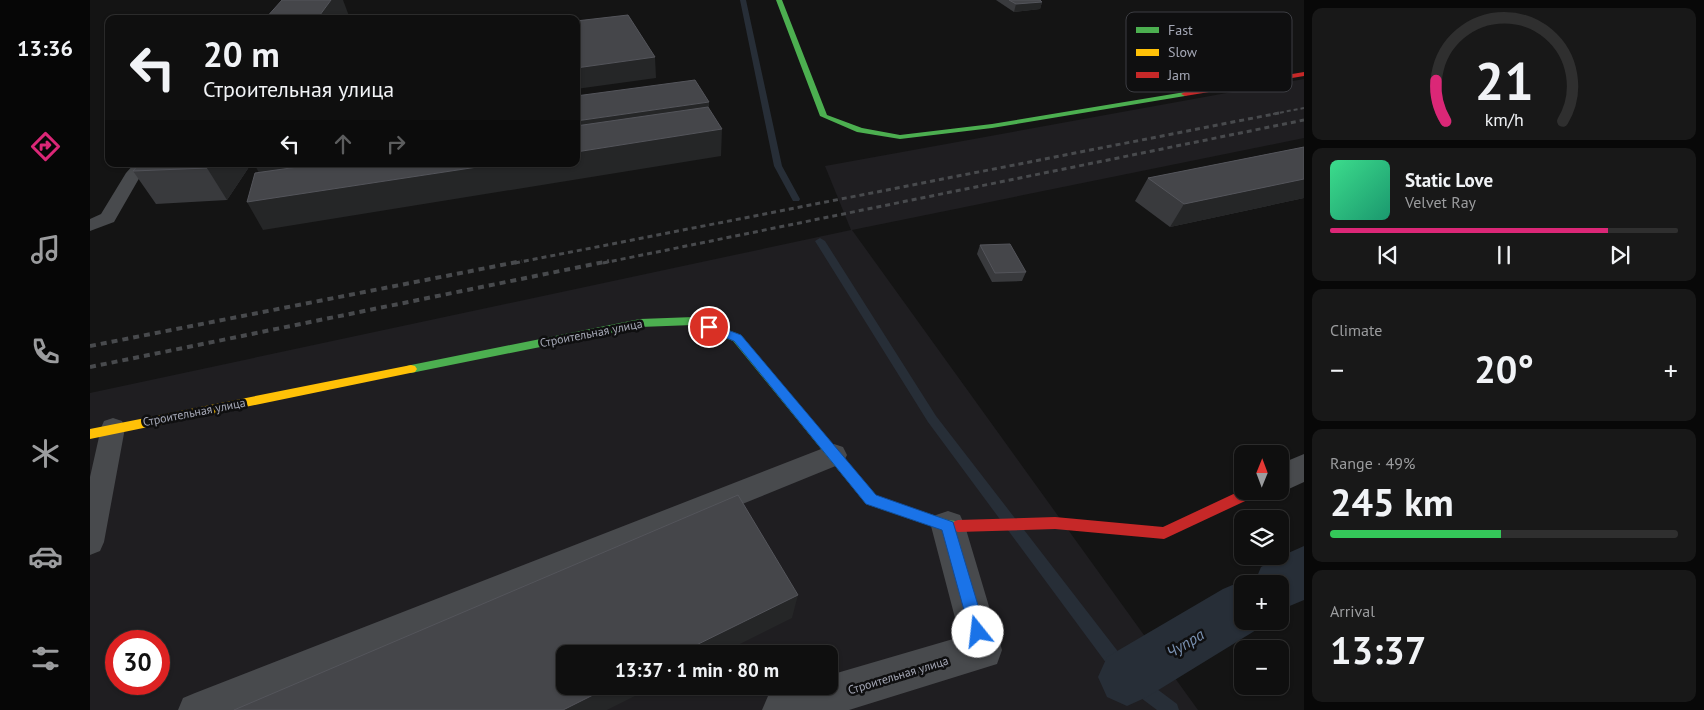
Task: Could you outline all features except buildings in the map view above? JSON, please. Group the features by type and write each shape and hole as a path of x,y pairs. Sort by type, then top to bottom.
{"street":[{"path":"780,0 824,116 860,130 900,137 992,126 1196,92"},
{"name":"Строительная улица","path":"102,431 640,323 694,321 738,338 871,500 948,526 983,650 782,710"},
{"path":"1289,474 1304,467"},
{"path":"948,526 1055,523 1164,533 1234,500"}],"lane":[{"path":"90,225 108,218 134,173 140,167"},
{"path":"90,542 102,431"},
{"path":"195,710 834,455"}],"shaded area":[{"path":"1304,79 1304,138 852,230 1198,710 90,710 90,393 851,230 825,166 1232,92 1292,92 1292,81"}],"waterway":[{"path":"743,0 778,166 796,199"},
{"path":"820,241 932,419 1127,677 1171,710"},
{"name":"Чупра","path":"1289,580 1304,571"},
{"name":"Чупра","path":"1127,677 1234,613"}],"railway":[{"path":"1273,114 1304,108"},
{"path":"515,263 1279,113"},
{"path":"603,263 1304,120"},
{"path":"90,346 522,261"},
{"path":"90,367 609,261"}],"traffic: fast":[{"path":"779,0 824,116 860,130 900,137 992,126 1185,94"},
{"path":"411,369 640,323 694,321 737,338 871,500 948,526 958,526"}],"traffic: slow":[{"path":"90,434 411,369"}],"traffic: jam":[{"path":"1292,76 1304,74"},
{"path":"1185,94 1197,92"},
{"path":"958,526 1055,523 1164,533 1234,500"}],"route":[{"path":"709,327 738,338 871,500 948,526 978,632"}]}
